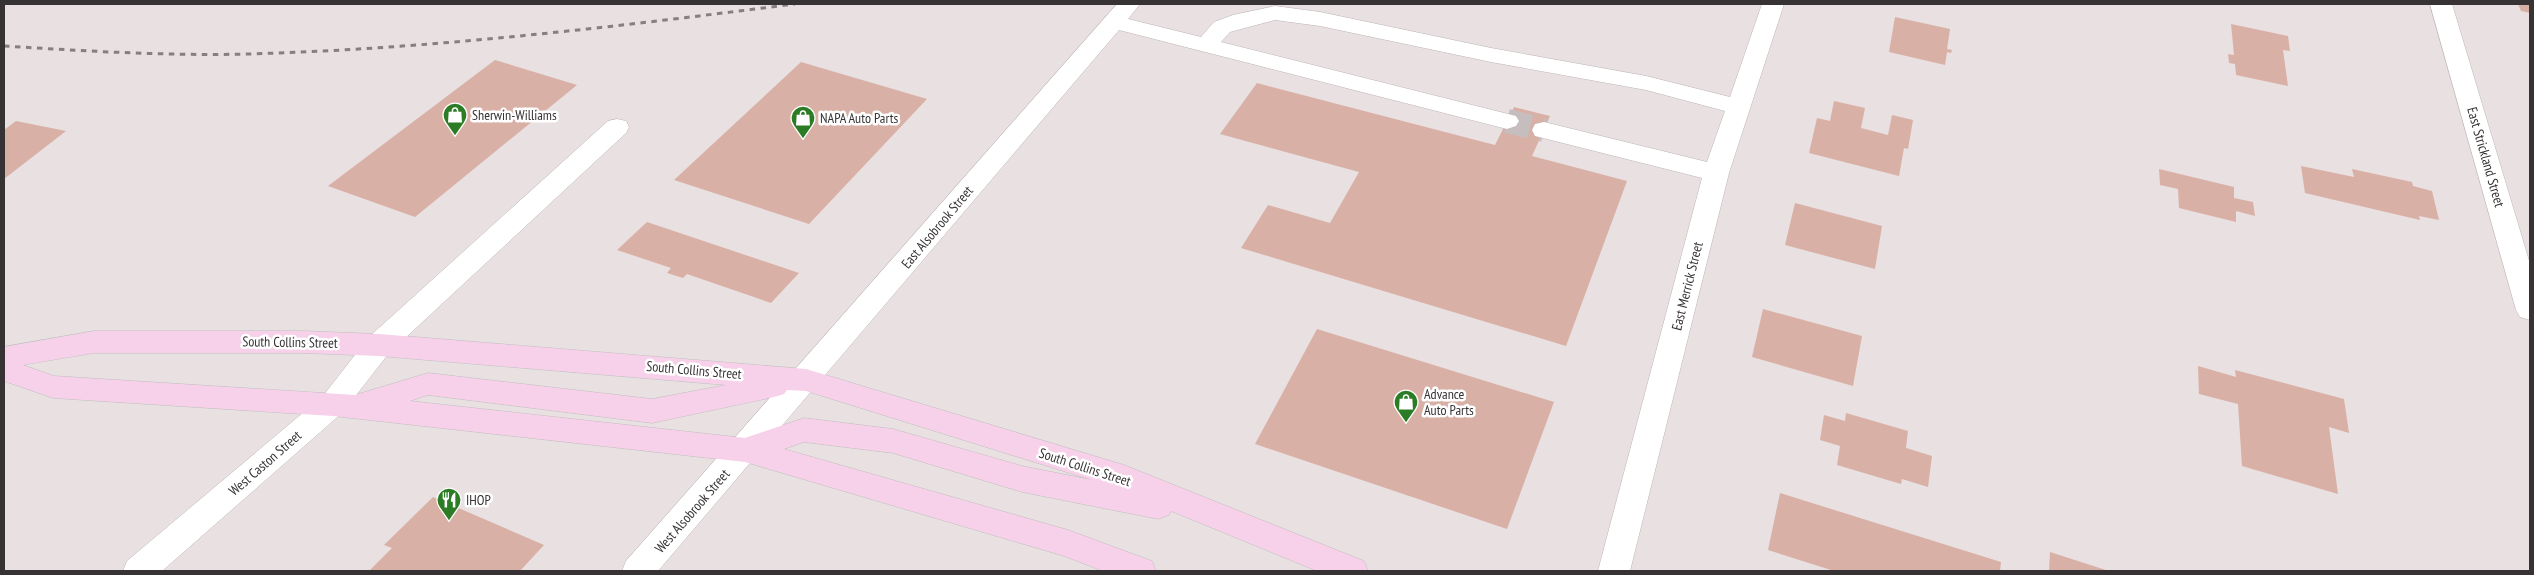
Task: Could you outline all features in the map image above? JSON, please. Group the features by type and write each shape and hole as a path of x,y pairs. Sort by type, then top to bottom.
{"main road":[{"name":"South Collins Street","path":"4,358 94,342 379,344 806,380 1113,474 1352,571"},
{"path":"4,370 53,387 344,405 745,450 1068,544 1140,571"},
{"path":"344,405 428,384 652,411 806,380"},
{"path":"745,450 804,430 893,441 1022,479 1226,520"}],"street":[{"name":"East Merrick Street","path":"1614,571 1716,173 1773,4"},
{"name":"East Strickland Street","path":"2441,4 2530,310"},
{"path":"1121,13 1205,46 1507,121"},
{"name":"East Alsobrook Street","path":"745,450 1121,13"},
{"path":"1205,46 1222,28 1241,20 1275,13 1320,19 1490,55 1646,83 1739,107"},
{"name":"West Caston Street","path":"139,571 344,405 379,344 617,127"},
{"path":"1544,130 1716,173"},
{"name":"West Alsobrook Street","path":"638,571 745,450"}],"building":[{"path":"2518,4 2530,4 2530,13 2521,11"},
{"path":"1895,17 1950,29 1947,49 1952,50 1951,53 1947,52 1945,65 1889,52"},
{"path":"2231,24 2288,36 2290,51 2283,50 2288,86 2236,75 2235,64 2229,63 2228,54 2234,55"},
{"name":"Sherwin-Williams","path":"495,60 577,85 415,217 328,186"},
{"name":"NAPA Auto Parts","path":"801,62 927,99 809,224 674,180"},
{"path":"1257,83 1495,145 1514,107 1550,116 1532,156 1627,181 1566,346 1241,248 1268,205 1330,223 1359,172 1220,134"},
{"path":"1834,101 1865,108 1861,128 1888,135 1892,115 1913,120 1908,149 1904,148 1899,176 1809,153 1817,118 1830,121"},
{"path":"16,121 66,131 4,179 4,130"},
{"path":"2301,166 2354,177 2352,169 2412,182 2413,186 2432,191 2439,220 2419,216 2420,220 2305,193"},
{"path":"2159,169 2234,187 2234,198 2253,202 2255,216 2236,211 2236,222 2179,208 2178,189 2160,185"},
{"path":"1795,203 1882,226 1875,269 1785,245"},
{"path":"647,222 799,273 771,303 687,274 683,278 667,273 671,268 617,250"},
{"path":"1763,309 1862,336 1853,386 1752,357"},
{"name":"Advance Auto Parts","path":"1317,329 1554,402 1507,529 1255,444"},
{"path":"2198,366 2236,377 2235,370 2344,399 2349,433 2329,427 2338,494 2242,466 2238,404 2199,394"},
{"path":"1846,413 1908,431 1906,448 1932,456 1928,487 1902,479 1901,484 1837,465 1840,446 1820,440 1824,415 1845,421"},
{"path":"1780,493 2001,562 2000,571 1834,571 1768,550"},
{"name":"IHOP","path":"433,497 544,545 520,571 369,571 392,548 384,545"},
{"path":"2050,552 2109,571 2049,571"}],"tunnel":[{"path":"1507,121 1544,130"}],"railway":[{"path":"4,46 156,54 247,54 316,51 522,36 795,4"}],"place":[{"name":"Sherwin-Williams","path":"455,136"},
{"name":"NAPA Auto Parts","path":"803,139"},
{"name":"Advance Auto Parts","path":"1406,423"},
{"name":"IHOP","path":"449,521"}]}
